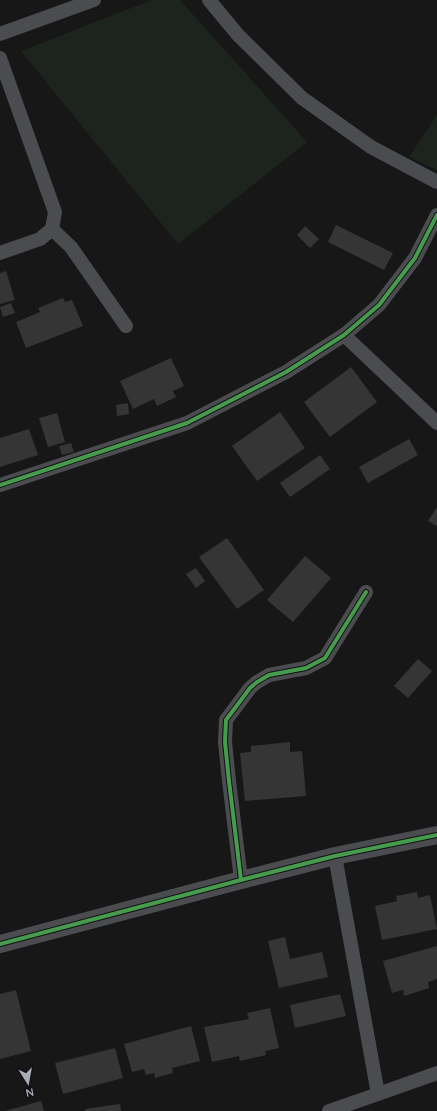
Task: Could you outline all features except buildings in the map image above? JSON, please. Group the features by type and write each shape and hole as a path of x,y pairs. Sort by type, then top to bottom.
{"street":[{"path":"0,34 94,0"},
{"path":"209,0 238,35 302,98 371,148 437,182"},
{"path":"0,58 55,212 52,229 40,239 0,253"},
{"path":"0,485 188,423 286,372 344,335 379,305 415,258 437,215"},
{"path":"52,229 71,247 126,326"},
{"path":"344,335 437,423"},
{"path":"241,880 227,766 225,742 226,720 250,688 257,682 269,675 306,668 324,658 366,592"},
{"path":"0,944 335,856 437,835"},
{"path":"335,856 378,1094"},
{"path":"329,1111 437,1073"}],"shaded area":[{"path":"152,0 180,0 307,142 178,244 21,51"},
{"path":"437,115 437,170 409,157"}],"cycle path":[{"path":"0,485 187,423 286,372 344,335 379,305 415,258 437,215"},
{"path":"241,880 225,742 226,720 250,688 257,682 269,675 306,668 325,658 366,592"},
{"path":"0,944 335,856 437,835"}]}
